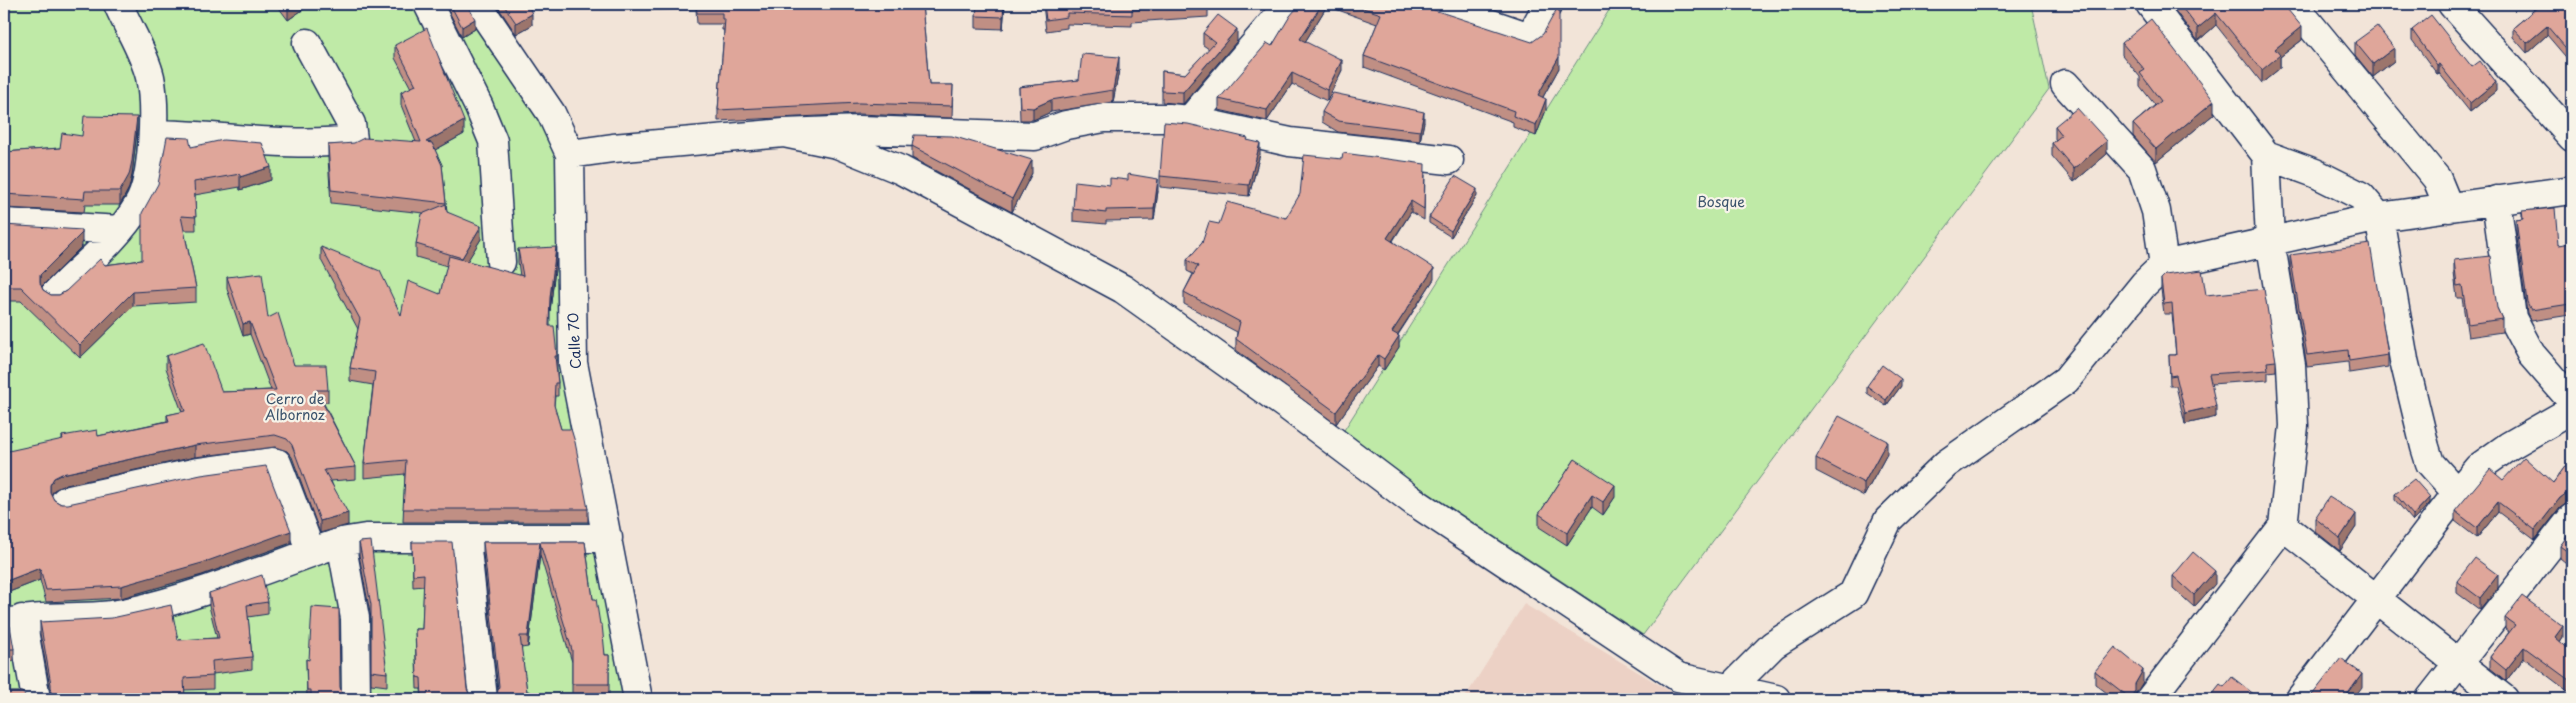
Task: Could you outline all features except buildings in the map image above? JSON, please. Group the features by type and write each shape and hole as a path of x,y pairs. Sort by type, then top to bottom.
{"street":[{"path":"55,293 120,230 139,203 154,134 150,77 118,4"},
{"path":"428,4 479,107 493,141 501,262"},
{"name":"Calle 70","path":"477,4 551,113 570,154 573,363 638,699"},
{"path":"1190,120 1289,4"},
{"path":"1434,4 1530,37 1548,4"},
{"path":"2150,4 2266,155 2315,173 2360,196 2379,217 2404,360 2425,447 2430,463 2457,492"},
{"path":"2293,4 2437,179 2449,208"},
{"path":"2452,4 2572,137"},
{"path":"154,134 199,135 320,144 353,140 351,124 308,43"},
{"path":"2065,84 2142,169 2156,211 2164,265"},
{"path":"570,154 784,133 860,130 1034,136 1066,125 1104,118 1190,120 1290,142 1450,160"},
{"path":"784,133 837,144 901,170 1123,289 1290,408 1413,501 1678,677 1731,687 1776,699"},
{"path":"2150,699 2283,526 2294,426 2291,365 2270,240 2266,155"},
{"path":"1731,687 1773,645 1853,594 1888,520 1946,464 2066,380 2144,284 2164,265 2379,217 2572,190"},
{"path":"2496,200 2512,318 2531,354 2572,401"},
{"path":"4,223 120,230"},
{"path":"2300,699 2457,492 2478,468 2509,446 2572,410"},
{"path":"65,501 198,472 272,462 277,463 311,552"},
{"path":"2430,699 2572,518"},
{"path":"2283,526 2504,699"},
{"path":"36,699 13,621 123,613 186,596 341,542 366,538 466,540 608,538"},
{"path":"466,540 483,699"},
{"path":"341,542 355,618 356,699"}],"shaded area":[{"path":"1524,604 1683,699 1464,699"}],"green space":[{"name":"Cerro de Albornoz","path":"4,4 467,4 562,153 600,537 633,699 4,699"},
{"name":"Bosque","path":"1613,4 2031,4 2049,89 1643,635 1341,435"}]}
